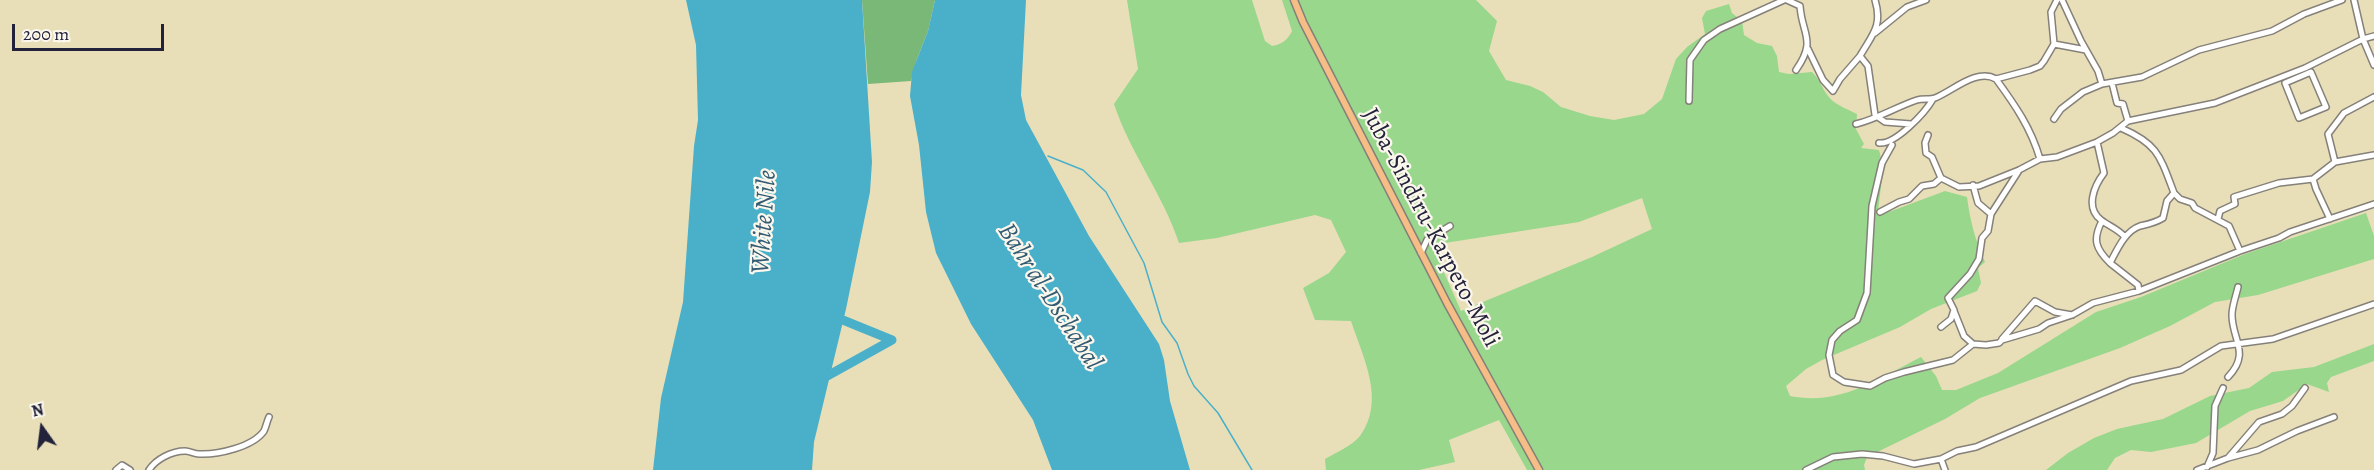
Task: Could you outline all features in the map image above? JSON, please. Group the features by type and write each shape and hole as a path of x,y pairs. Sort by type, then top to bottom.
{"main road":[{"name":"Juba-Sindiru-Karpeto-Moli","path":"1294,0 1303,22 1421,253 1539,470"}],"street":[{"path":"1689,102 1690,60 1704,40 1720,29 1786,0 1800,6 1806,27 1808,49 1822,80 1833,91 1835,99"},
{"path":"1875,0 1878,12 1875,33"},
{"path":"1905,0 1907,7"},
{"path":"1833,91 1875,33 1907,7 1926,0"},
{"path":"1996,80 2040,66 2054,44 2051,12 2057,0"},
{"path":"2062,0 2098,71 2102,84"},
{"path":"2054,119 2061,109 2082,92 2102,84 2142,77 2199,50 2272,31 2304,14 2342,0"},
{"path":"2354,0 2363,39 2374,65"},
{"path":"1928,135 1925,143 1926,153 1932,158 1941,178 1959,187 1979,186 2040,159 2056,157 2097,142 2121,128 2128,121 2215,104 2305,68 2363,39 2374,36"},
{"path":"2054,44 2086,50"},
{"path":"1796,70 1808,49"},
{"path":"1860,56 1868,66 1875,116"},
{"path":"2311,72 2326,107 2299,118 2285,83 2311,72"},
{"path":"1856,124 1868,121 1875,116 1885,115 1919,99 1933,99 1977,77 1993,77 2018,109 2033,136 2040,159"},
{"path":"2112,83 2117,103 2123,104 2128,121"},
{"path":"2335,162 2328,134 2344,113 2374,97"},
{"path":"1879,143 1885,144 1895,139 1928,108 1933,99"},
{"path":"1875,116 1886,122 1911,124"},
{"path":"2121,128 2136,134 2153,147 2174,193 2180,199 2192,202 2195,208 2229,226 2240,251"},
{"path":"2097,142 2104,173 2096,184 2092,198 2093,210 2102,221 2125,237"},
{"path":"1892,146 1882,163 1872,206 1867,293 1857,320 1832,340 1830,355 1833,375 1850,384 1870,386 1904,372 1953,360 1973,344"},
{"path":"2218,219 2220,211 2235,204 2234,197 2279,183 2313,179 2335,162 2374,155"},
{"path":"2019,170 1991,214 1988,231 1982,238 1979,259 1970,274 1948,298 1964,336 1973,344 1999,343 2002,340 2039,329 2094,303 2139,291 2240,251 2374,204"},
{"path":"1880,212 1909,199 1922,186 1934,184 1941,178"},
{"path":"2313,179 2330,219"},
{"path":"1973,185 1978,203 1991,214"},
{"path":"2110,263 2125,237 2139,226 2150,226 2163,218 2167,201 2174,193"},
{"path":"2102,221 2096,237 2099,251 2110,263 2138,285 2139,291"},
{"path":"1421,253 1427,240 1450,226"},
{"path":"2228,377 2236,369 2241,344 2232,317 2238,287"},
{"path":"2002,340 2022,313 2035,301 2055,312 2072,315"},
{"path":"1806,470 1833,458 1862,454 1883,456 1914,464 1941,459 1957,451 1976,447 2008,434 2131,381 2181,370 2221,346 2273,339 2374,304"},
{"path":"1941,327 1951,318 1954,310"},
{"path":"2207,467 2213,453 2215,406 2223,388"},
{"path":"2228,458 2259,422 2282,414 2292,406 2305,388"},
{"path":"149,470 152,464 171,454 187,450 199,454 223,452 245,444 256,439 263,431 269,417"},
{"path":"2197,470 2258,450 2297,431 2334,417"},
{"path":"1941,459 1945,470"},
{"path":"116,470 122,465 130,470"}],"green space":[{"path":"862,0 935,0 928,31 911,81 868,84"},
{"path":"1127,0 1252,0 1265,41 1272,46 1284,42 1292,31 1282,0 1476,0 1497,21 1489,51 1506,80 1543,92 1561,107 1590,116 1614,120 1644,114 1662,99 1676,59 1687,47 1705,34 1702,18 1706,11 1729,4 1732,13 1742,21 1744,35 1757,43 1772,46 1777,56 1779,72 1789,74 1812,72 1831,99 1857,114 1856,129 1864,144 1861,148 1879,150 1881,159 1882,175 1878,216 1945,191 1967,197 1973,230 1985,262 1978,268 1981,283 1977,291 1931,309 1900,327 1822,360 1806,369 1786,386 1790,396 1808,398 1842,394 1874,382 1921,357 1936,376 1942,390 1956,390 1998,373 2096,312 2141,297 2245,254 2366,213 2374,236 2374,259 2258,295 2215,302 2170,326 2120,348 1980,398 1945,419 1867,457 1865,470 1527,470 1499,420 1449,440 1455,462 1419,470 1326,470 1325,459 1360,436 1368,422 1372,394 1366,364 1351,321 1315,320 1303,288 1329,273 1346,252 1331,220 1315,215 1217,238 1179,243 1114,104 1138,69","holes":["1642,198 1652,229 1592,257 1461,311 1432,245 1579,222"]},
{"path":"2374,344 2374,361 2331,377 2327,383 2329,392 2307,384 2283,401 2250,411 2196,443 2151,452 2131,450 2115,458 2107,470 2046,470 2068,453 2094,438 2117,429 2163,419 2210,396 2249,388 2272,372 2314,367"}],"water":[{"path":"686,0 862,0 872,162 870,192 846,309 814,442 812,470 653,470 661,398 683,302 694,146 698,120 696,45"},
{"name":"Bahr al-Dschabal","path":"935,0 1026,0 1021,95 1026,120 1089,236 1159,344 1164,360 1170,401 1190,470 1052,470 1033,420 971,324 936,253 926,212 919,145 910,96 912,72 928,31"}],"waterway":[{"path":"1048,156 1083,170 1106,192 1144,263 1162,322 1177,343 1194,386 1218,413 1252,470"},
{"name":"White Nile","path":"833,316 892,340"},
{"name":"White Nile","path":"820,380 892,340"}]}
